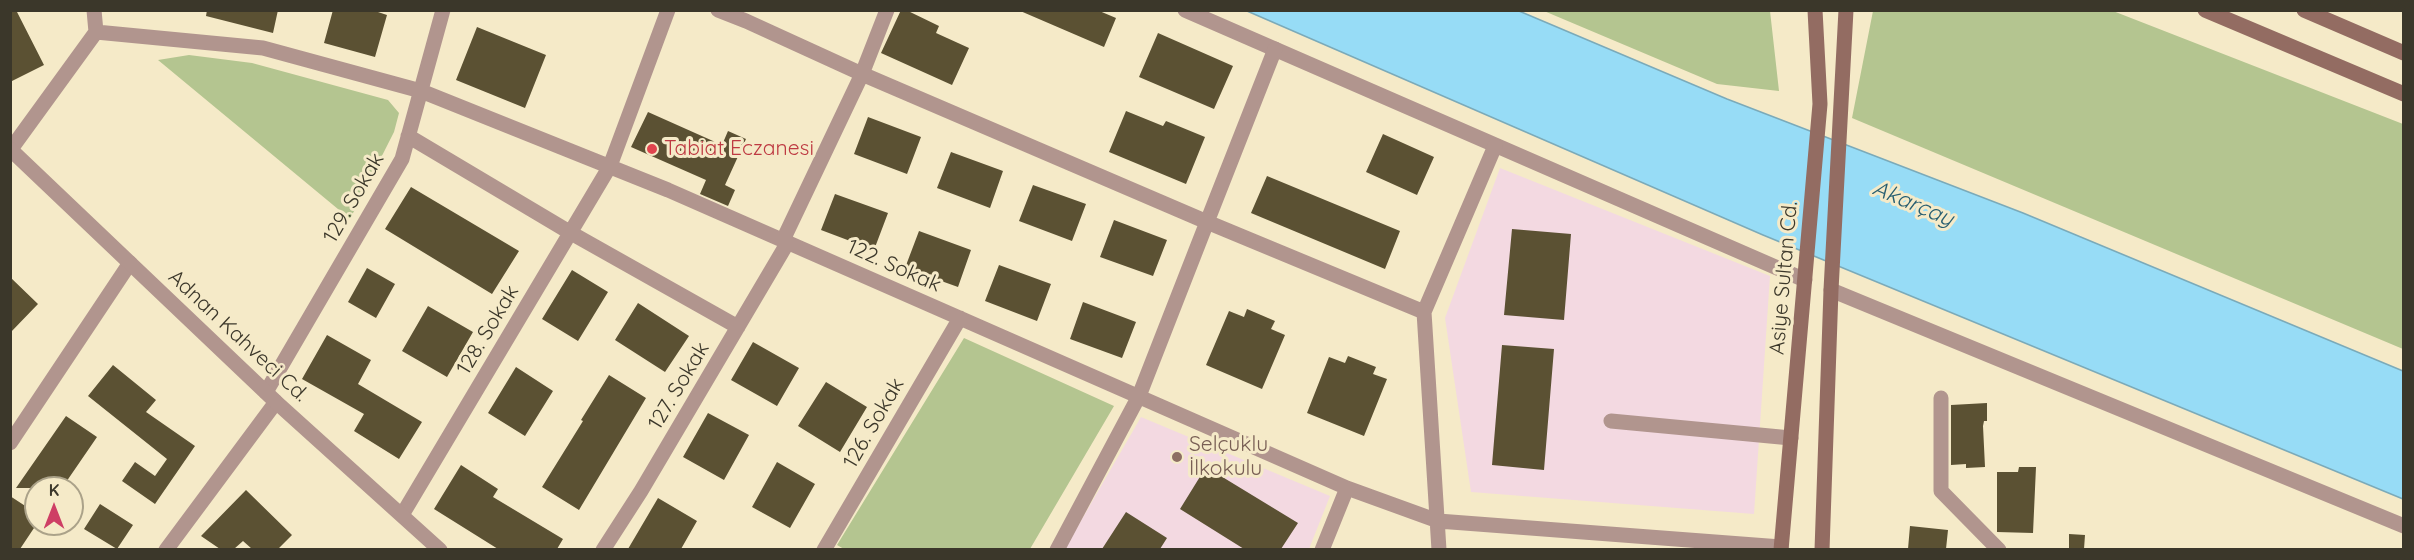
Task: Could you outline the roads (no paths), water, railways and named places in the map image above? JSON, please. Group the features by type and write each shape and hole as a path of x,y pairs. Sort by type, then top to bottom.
{"main road":[{"name":"Asiye Sultan Cd.","path":"1781,548 1820,104 1815,10"},
{"path":"1822,549 1831,290 1846,10"},
{"path":"2205,10 2403,94"},
{"path":"2304,10 2403,53"}],"street":[{"path":"11,149 96,32 94,10"},
{"name":"129. Sokak","path":"166,549 271,397 402,159 443,10"},
{"name":"128. Sokak","path":"402,515 610,166 668,10"},
{"path":"718,10 1207,222 1424,312"},
{"name":"127. Sokak","path":"603,549 641,491 738,327 785,241 862,74 887,10"},
{"path":"1185,10 1805,280"},
{"name":"122. Sokak","path":"96,32 263,48 421,91 610,166 785,241 1347,488 1438,521 1781,548"},
{"path":"1057,549 1139,396 1275,49"},
{"path":"408,136 571,233 738,327"},
{"path":"1439,549 1424,312 1495,146"},
{"name":"Adnan Kahveci Cd.","path":"11,149 271,397 440,549"},
{"path":"10,443 130,263"},
{"path":"1831,290 2403,526"},
{"name":"126. Sokak","path":"824,549 960,318"},
{"path":"1941,398 1941,491 1999,549"},
{"path":"1611,421 1791,438"},
{"path":"1322,549 1347,488"}],"water":[{"name":"Akarçay","path":"1247,11 1519,11 1727,99 2023,213 2403,371 2403,499 1763,235"}],"place":[{"name":"Tabiat Eczanesi","path":"652,149"},
{"name":"Selçuklu İlkokulu","path":"1177,457"}]}
